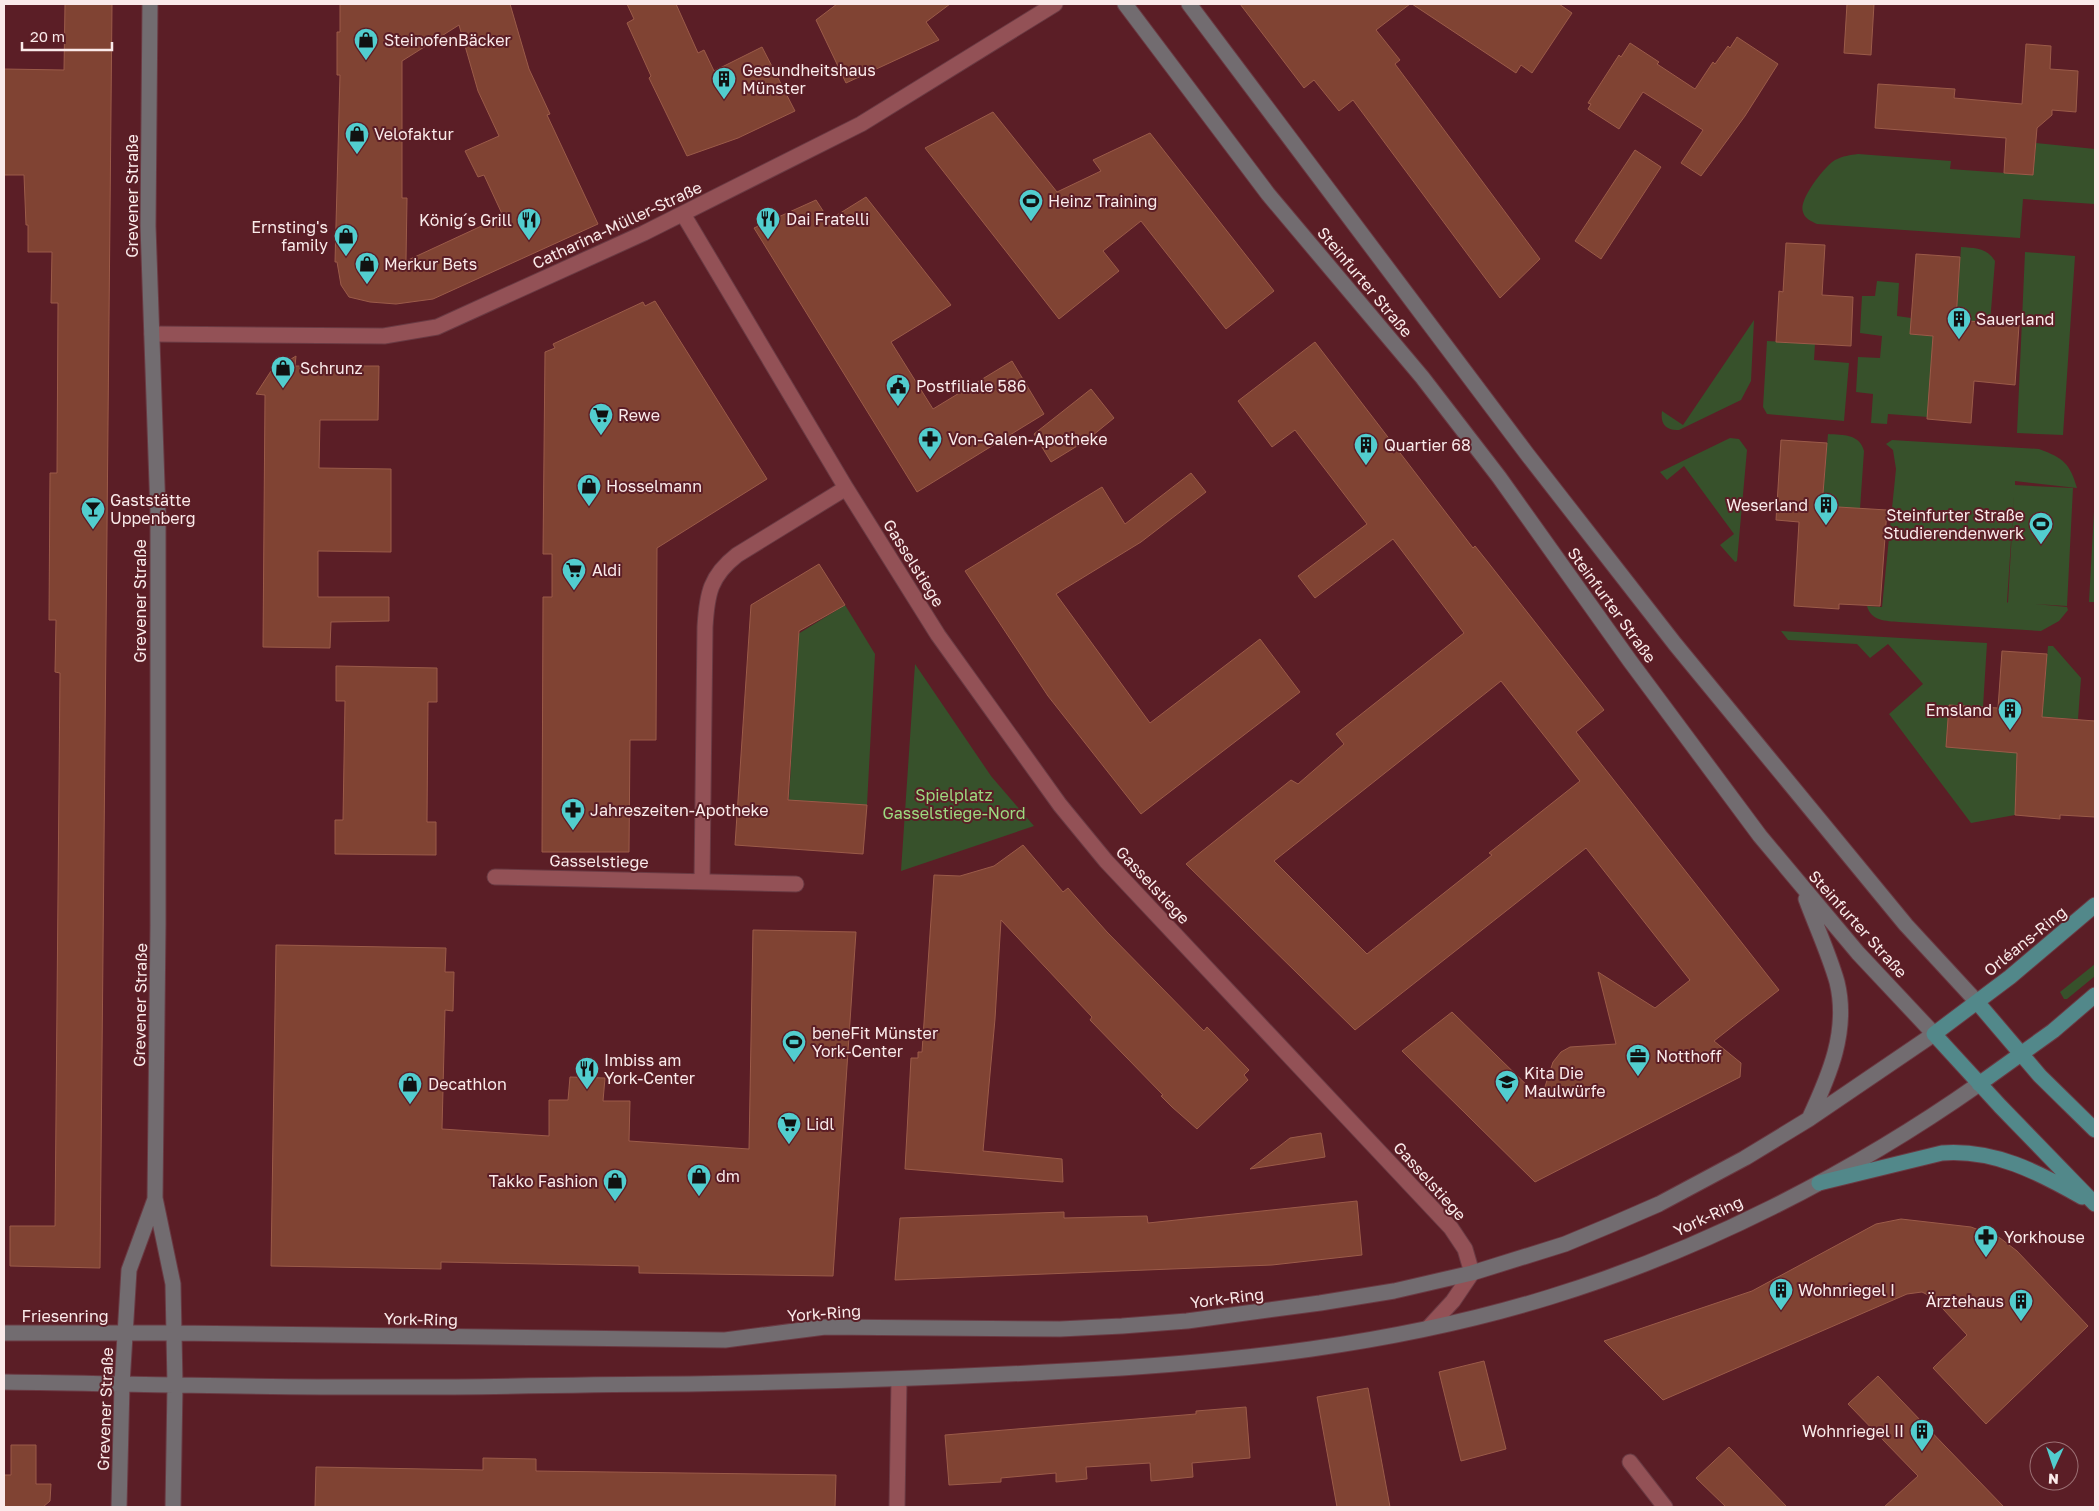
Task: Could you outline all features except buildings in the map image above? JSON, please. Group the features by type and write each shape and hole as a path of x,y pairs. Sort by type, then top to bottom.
{"main road":[{"name":"Grevener Straße","path":"150,4 148,226 158,513 158,925 155,1198 173,1284 175,1385 174,1507"},
{"name":"Steinfurter Straße","path":"1125,4 1268,194 1422,377 1499,476 1673,719 1760,836 1858,953 1979,1084 2095,1205"},
{"name":"Steinfurter Straße","path":"1189,4 1527,454 1675,644 1906,925 1977,1002 2020,1053 2095,1130"},
{"path":"1802,888 1837,983 1840,1010 1839,1033 1834,1058 1826,1083 1810,1119"},
{"name":"Orléans-Ring","path":"1934,1034 1977,1002 2095,905"},
{"path":"1979,1084 2053,1031 2095,995"},
{"name":"York-Ring","path":"126,1333 725,1340 825,1327 1060,1329 1166,1323 1290,1308 1394,1291 1472,1273 1565,1244 1659,1204 1745,1158 1810,1119 1934,1034"},
{"name":"York-Ring","path":"122,1384 408,1387 899,1380 1190,1363 1321,1346 1429,1327 1494,1313 1551,1297 1651,1262 1819,1183 1906,1132 1979,1084"},
{"path":"1819,1183 1942,1153 1971,1153 2000,1158 2037,1172 2095,1205"},
{"name":"Grevener Straße","path":"119,1507 122,1384 129,1270 155,1198"},
{"name":"Friesenring","path":"4,1333 126,1333"},
{"path":"4,1382 122,1384"}],"street":[{"name":"Catharina-Müller-Straße","path":"152,334 384,336 420,331 437,326 683,214 862,124 1055,4"},
{"name":"Gasselstiege","path":"683,214 846,488 938,635 1060,805 1106,861 1451,1228 1465,1249 1472,1273"},
{"path":"702,881 705,627 706,603 711,585 722,568 737,555 846,488"},
{"name":"Gasselstiege","path":"495,877 796,884"},
{"path":"1429,1327 1453,1301 1472,1273"},
{"path":"897,1507 899,1380"},
{"path":"1630,1462 1665,1507"}],"green space":[{"path":"2036,143 2095,149 2095,204 2023,199 2020,238 1817,224 1810,221 1803,212 1804,200 1813,184 1831,163 1844,157 1858,154 1951,161 1950,169 2033,175"},
{"path":"1961,247 1976,248 1984,251 1995,261 1990,323 1956,320"},
{"path":"2025,252 2075,256 2063,435 2017,433"},
{"path":"1877,281 1899,283 1897,316 1911,318 1910,334 1933,336 1928,417 1888,414 1887,424 1871,423 1873,394 1856,392 1858,357 1880,358 1882,336 1860,333 1862,296 1875,296"},
{"path":"1754,320 1751,381 1741,400 1679,430 1667,428 1662,420 1662,411 1683,425"},
{"path":"1767,341 1815,344 1814,360 1849,363 1844,421 1767,414 1763,407"},
{"path":"1828,434 1855,438 1862,445 1864,451 1860,509 1822,506"},
{"path":"1730,438 1739,439 1747,450 1737,561 1735,562 1720,545 1734,534 1684,466 1667,480 1660,472"},
{"path":"1892,440 2039,449 2065,463 2072,473 2077,488 2015,481 2015,485 2073,488 2067,606 2035,604 2067,607 2068,610 2059,621 2041,631 1889,621 1872,615 1867,606 1882,607 1896,469 1893,450 1886,444","holes":["2014,495 2008,603 2007,602"]},
{"path":"2095,493 2095,602 2089,602"},
{"path":"845,605 875,654 867,805 789,800 798,634"},
{"path":"1781,631 1987,643 1983,707 1949,705 1946,747 1994,751 2018,742 2015,815 1971,823 1889,714 1923,684 1888,644 1870,658 1857,644 1788,640"},
{"path":"2048,646 2053,646 2081,678 2078,719 2042,717"},
{"name":"Spielplatz Gasselstiege-Nord","path":"915,664 991,776 1034,826 901,871"},
{"path":"2095,964 2095,976 2067,999 2064,999 2060,992"}],"place":[{"name":"SteinofenBäcker","path":"366,61"},
{"name":"Gesundheitshaus Münster","path":"724,100"},
{"name":"Velofaktur","path":"357,155"},
{"name":"Heinz Training","path":"1031,222"},
{"name":"Dai Fratelli","path":"768,240"},
{"name":"König´s Grill","path":"529,241"},
{"name":"Ernsting's family","path":"346,257"},
{"name":"Merkur Bets","path":"367,285"},
{"name":"Sauerland","path":"1959,340"},
{"name":"Schrunz","path":"283,389"},
{"name":"Postfiliale 586","path":"898,407"},
{"name":"Rewe","path":"601,436"},
{"name":"Von-Galen-Apotheke","path":"930,460"},
{"name":"Quartier 68","path":"1366,466"},
{"name":"Hosselmann","path":"589,507"},
{"name":"Weserland","path":"1826,526"},
{"name":"Gaststätte Uppenberg","path":"93,530"},
{"name":"Steinfurter Straße Studierendenwerk","path":"2041,545"},
{"name":"Aldi","path":"574,591"},
{"name":"Emsland","path":"2010,731"},
{"name":"Jahreszeiten-Apotheke","path":"573,831"},
{"name":"beneFit Münster York-Center","path":"794,1063"},
{"name":"Notthoff","path":"1638,1077"},
{"name":"Imbiss am York-Center","path":"587,1090"},
{"name":"Kita Die Maulwürfe","path":"1507,1103"},
{"name":"Decathlon","path":"410,1105"},
{"name":"Lidl","path":"789,1145"},
{"name":"dm","path":"699,1197"},
{"name":"Takko Fashion","path":"615,1202"},
{"name":"Yorkhouse","path":"1986,1258"},
{"name":"Wohnriegel I","path":"1781,1311"},
{"name":"Ärztehaus","path":"2021,1322"},
{"name":"Wohnriegel II","path":"1922,1452"}]}
